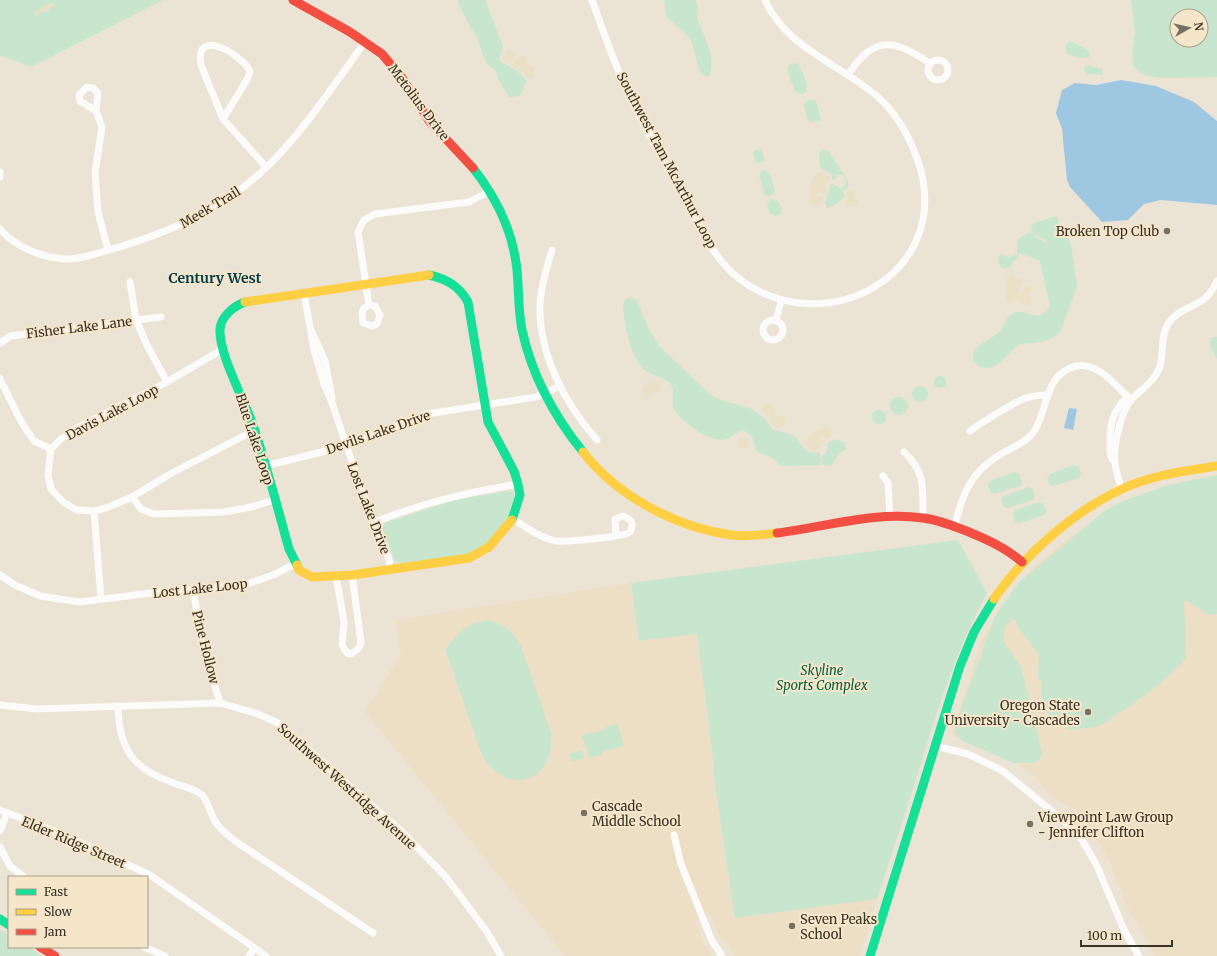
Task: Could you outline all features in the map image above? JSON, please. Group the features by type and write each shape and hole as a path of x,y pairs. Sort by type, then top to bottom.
{"street":[{"name":"Metolius Drive","path":"293,0 364,41 384,56 396,70 429,120 475,171 490,191 511,237 519,282 521,319 525,343 544,394 575,443 615,484 648,506 674,519 733,535 780,533 890,518 923,518 955,526 993,541 1010,551 1022,562"},
{"name":"Southwest Tam McArthur Loop","path":"592,0 630,97 702,232 735,276 759,293 781,301 818,304 840,301 874,288 890,278 903,264 913,248 922,229 924,207 923,185 918,164 906,135 892,113 878,97 848,75 792,39 765,0"},
{"name":"Meek Trail","path":"0,229 14,241 30,251 48,257 66,259 84,257 142,241 176,228 200,216 243,187 266,167 308,119 360,49 364,41"},
{"path":"223,119 248,78 250,71 246,63 217,44 208,45 202,49 199,57 223,119 266,167"},
{"path":"848,75 857,61 867,52 888,44 898,45 911,50 930,64"},
{"path":"96,110 102,127 95,172 98,212 108,250"},
{"path":"0,172 0,177"},
{"path":"368,305 358,232 364,220 374,214 469,202 490,191"},
{"path":"552,250 544,278 540,304 541,324 553,369 560,386 584,426 597,440"},
{"name":"Blue Lake Loop","path":"429,275 442,277 453,282 464,294 468,302 484,404 492,433 514,471 520,495 513,519 489,547 479,554 469,558 352,575 312,577 299,570 289,549 255,430 223,350 221,338 222,321 234,307 244,302 365,284 429,275"},
{"path":"1115,463 1111,458 1109,428 1116,409 1145,387 1160,367 1167,325 1178,314 1202,302 1212,293 1217,281"},
{"path":"130,282 136,320 168,382"},
{"name":"Lost Lake Drive","path":"304,293 312,332 324,361 331,388 332,403 346,446 389,559 390,569"},
{"path":"776,321 781,301"},
{"name":"Fisher Lake Lane","path":"0,343 11,336 161,316"},
{"name":"Davis Lake Loop","path":"51,449 61,439 76,429 168,382 223,350"},
{"path":"955,526 959,503 973,478 986,464 1020,444 1034,431 1050,386 1060,375 1076,366 1084,366 1099,371 1129,398"},
{"path":"0,379 22,423 34,441 51,449 48,475 51,489 64,502 77,510 94,511 132,496 170,474 255,430"},
{"name":"Devils Lake Drive","path":"265,466 346,446 427,414 544,394 560,386"},
{"path":"970,431 984,420 1021,399 1033,395 1047,395"},
{"path":"1122,490 1115,463 1115,448 1129,398"},
{"path":"904,452 914,461 920,471 922,483 923,518"},
{"path":"870,956 893,878 964,655 982,618 1004,584 1022,562 1041,544 1070,521 1122,490 1167,475 1217,466"},
{"path":"883,476 888,483 890,518"},
{"path":"375,522 431,501 483,489 518,484"},
{"path":"132,496 141,509 154,514 224,512 251,507 274,500"},
{"path":"94,511 101,599"},
{"path":"513,519 530,530 556,541 616,536"},
{"name":"Lost Lake Loop","path":"0,575 15,585 40,596 80,602 193,589 245,585 274,575 295,564"},
{"path":"336,576 344,622 342,645 347,653 351,654 359,648 361,642 352,575"},
{"name":"Pine Hollow","path":"193,589 202,642 220,703"},
{"name":"Southwest Westridge Avenue","path":"0,705 37,709 220,703 258,714 278,723 403,833 446,877 487,932 501,956"},
{"path":"118,707 119,729 128,751 144,770 174,783 194,789 203,796 217,825 235,841 373,933"},
{"path":"936,746 968,754 1003,771 1071,827 1082,840 1096,864 1125,932 1140,956"},
{"path":"0,831 3,812"},
{"name":"Elder Ridge Street","path":"3,812 59,833 150,875 266,956"},
{"path":"674,835 681,864 712,941 722,956"},
{"path":"0,847 10,866 23,876"},
{"path":"0,919 8,925"},
{"path":"42,948 54,956"},
{"path":"146,948 165,956"},
{"path":"249,956 254,948"}],"shaded area":[{"name":"Oregon State University - Cascades","path":"1217,475 1217,956 1155,956 1126,904 1109,860 1091,830 1075,810 1059,802 1049,794 1037,779 1017,763 993,750 954,736 952,732 980,644 1005,603 1030,571 1058,546 1102,514 1149,493 1193,479"},
{"name":"Cascade Middle School","path":"631,583 639,641 697,634 735,918 877,899 859,956 735,956 721,939 711,915 695,921 704,943 712,956 565,956 365,712 401,654 396,620"}],"green space":[{"path":"0,0 163,0 31,67 0,55"},
{"path":"457,0 485,0 503,46 499,59 501,62 518,72 526,80 524,88 519,96 509,97 498,79 496,71 486,63 476,35 470,27"},
{"path":"664,0 696,0 698,13 697,17 708,46 712,62 709,76 704,76 701,73 693,45 689,37 666,17"},
{"path":"1131,0 1217,0 1217,77 1160,78 1146,76 1139,72 1133,65 1132,54 1135,32"},
{"path":"1070,41 1088,50 1090,55 1088,58 1079,58 1067,53 1065,46"},
{"path":"795,63 798,64 807,84 806,91 802,95 795,91 787,70 789,65"},
{"path":"1086,65 1102,69 1103,75 1088,74 1084,71"},
{"path":"809,99 816,101 821,118 819,121 810,122 807,118 804,105"},
{"path":"823,149 829,151 846,178 848,186 845,191 841,188 846,184 846,179 843,175 837,175 834,180 832,180 832,175 820,167 819,154"},
{"path":"755,150 762,151 765,161 759,163 756,162 753,154"},
{"path":"762,170 767,171 771,177 775,192 771,196 765,195 759,176"},
{"path":"831,184 839,188 843,192 844,196 837,204 827,208 825,202"},
{"path":"771,199 777,200 782,208 780,215 775,216 770,213 767,205"},
{"path":"1057,217 1059,222 1053,234 1054,238 1057,229 1061,225 1071,245 1077,286 1061,331 1057,335 1047,340 1036,343 1020,344 996,365 985,368 978,366 973,360 975,350 982,343 999,332 1011,315 1020,312 1039,316 1047,311 1050,306 1040,261 1020,253 1010,267 1003,269 998,260 1001,254 1009,258 1017,254 1017,240 1029,232 1034,236 1043,241 1048,245 1045,239 1033,235 1031,228 1034,223"},
{"path":"630,297 637,300 647,326 659,346 711,395 721,400 752,409 765,420 773,430 794,435 801,446 806,450 814,453 820,453 820,465 781,466 771,457 758,452 751,435 746,431 741,430 722,440 716,439 694,429 681,418 673,407 673,389 670,383 665,379 651,374 642,367 633,352 627,332 623,305 624,301"},
{"path":"1212,337 1217,337 1217,359 1209,343"},
{"path":"938,376 942,376 946,382 942,388 938,388 934,384 934,380"},
{"path":"920,386 926,388 928,394 926,400 920,402 914,400 912,394 914,388"},
{"path":"899,397 905,400 908,406 905,412 899,415 893,412 890,406 893,400"},
{"path":"876,410 882,410 886,414 886,420 882,424 876,424 872,420 872,414"},
{"path":"837,439 845,443 846,449 838,455 831,466 823,465 820,460 827,451 828,443"},
{"path":"1074,465 1079,467 1081,474 1079,478 1053,486 1050,485 1047,478 1050,474"},
{"path":"1014,472 1019,474 1022,481 1020,486 994,494 991,492 988,485 990,481"},
{"path":"1217,475 1217,614 1208,615 1188,601 1184,602 1186,656 1173,673 1123,711 1103,724 1095,727 1070,730 1051,718 1041,704 1042,683 1038,677 1039,655 1018,627 1016,620 1013,619 1005,626 1003,640 1021,667 1042,752 1039,761 1034,763 1013,763 963,741 955,734 955,726 995,616 1019,582 1106,510 1123,501 1168,485"},
{"path":"1028,487 1033,489 1035,496 1033,500 1008,508 1004,507 1001,500 1004,496"},
{"path":"509,491 513,492 515,496 511,514 487,545 471,554 403,563 395,562 383,530 384,523 459,499"},
{"path":"1039,502 1044,504 1046,511 1044,515 1019,523 1015,522 1013,514 1015,510"},
{"name":"Skyline Sports Complex","path":"958,540 987,593 964,640 946,688 877,899 735,918 713,771 714,764 697,634 639,641 631,583"},
{"path":"489,620 508,629 515,636 521,646 551,733 551,750 546,763 538,773 528,778 516,780 504,777 492,768 482,755 445,649 464,629 474,623"},
{"path":"617,723 624,746 602,752 603,754 590,758 582,735 605,730 604,728"},
{"path":"582,750 584,758 572,762 569,754"},
{"path":"0,929 8,934 8,948 30,948 42,956 0,956"}],"sand":[{"path":"50,3 54,4 54,6 49,9 48,12 44,11 35,17 35,12"},
{"path":"508,50 513,50 516,53 511,61 507,62 504,61 502,57"},
{"path":"524,55 528,60 527,64 534,68 534,77 528,78 524,75 525,70 518,72 512,65 515,59"},
{"path":"824,172 829,176 830,180 825,185 826,191 824,194 821,193 821,185 820,186 820,192 815,196 822,197 824,201 821,205 815,206 808,201 811,195 811,183 817,174"},
{"path":"854,189 856,192 854,197 858,200 858,204 856,207 847,206 845,202 849,198 847,192"},
{"path":"1014,275 1016,279 1021,278 1024,283 1018,290 1022,294 1026,286 1032,286 1034,288 1027,296 1031,298 1031,303 1029,306 1021,304 1014,297 1013,305 1009,304 1006,300 1008,289 1006,279 1008,276"},
{"path":"653,380 658,382 661,386 661,392 656,393 652,390 652,396 646,399 643,393 643,388 647,383"},
{"path":"765,404 769,404 775,409 775,415 785,417 786,421 784,426 777,427 772,424 770,416 763,412 763,407"},
{"path":"827,427 831,430 831,437 827,440 823,435 820,438 825,440 816,451 810,450 805,443 808,437 817,430"},
{"path":"743,437 747,439 749,443 747,447 743,449 739,447 737,443 739,439"}],"water":[{"path":"1121,80 1156,86 1194,102 1217,121 1217,205 1161,200 1144,204 1128,220 1102,222 1070,187 1067,180 1062,129 1056,113 1062,90 1075,83 1096,85"},
{"path":"1069,408 1077,409 1073,430 1064,428"}],"traffic: fast":[{"path":"473,168 496,203 512,242 517,270 522,330 526,347 538,379 554,410 583,452"},
{"path":"429,275 452,284 461,292 468,302 488,422 514,471 518,484 520,495 512,520"},
{"path":"245,302 236,306 225,316 220,330 221,341 224,353 255,431 269,475 289,549 297,565"},
{"path":"870,956 960,666 974,632 994,599"},
{"path":"0,919 8,924"}],"traffic: slow":[{"path":"245,302 429,275"},
{"path":"583,452 613,483 631,496 670,517 711,531 738,536 777,533"},
{"path":"994,599 1020,566 1051,536 1086,509 1104,498 1145,480 1169,474 1217,466"},
{"path":"297,565 299,570 312,577 352,575 469,558 489,547 512,520"}],"traffic: jam":[{"path":"293,0 350,32 382,54 402,78 430,122 473,168"},
{"path":"777,533 868,518 905,516 923,518 935,520 983,538 1003,548 1022,562"},
{"path":"42,948 55,956"}],"place":[{"name":"Broken Top Club","path":"1167,231"},
{"name":"Oregon State University - Cascades","path":"1088,712"},
{"name":"Cascade Middle School","path":"584,813"},
{"name":"Viewpoint Law Group - Jennifer Clifton","path":"1030,824"},
{"name":"Seven Peaks School","path":"792,926"}],"district":[{"name":"Century West","path":"215,278"}]}
